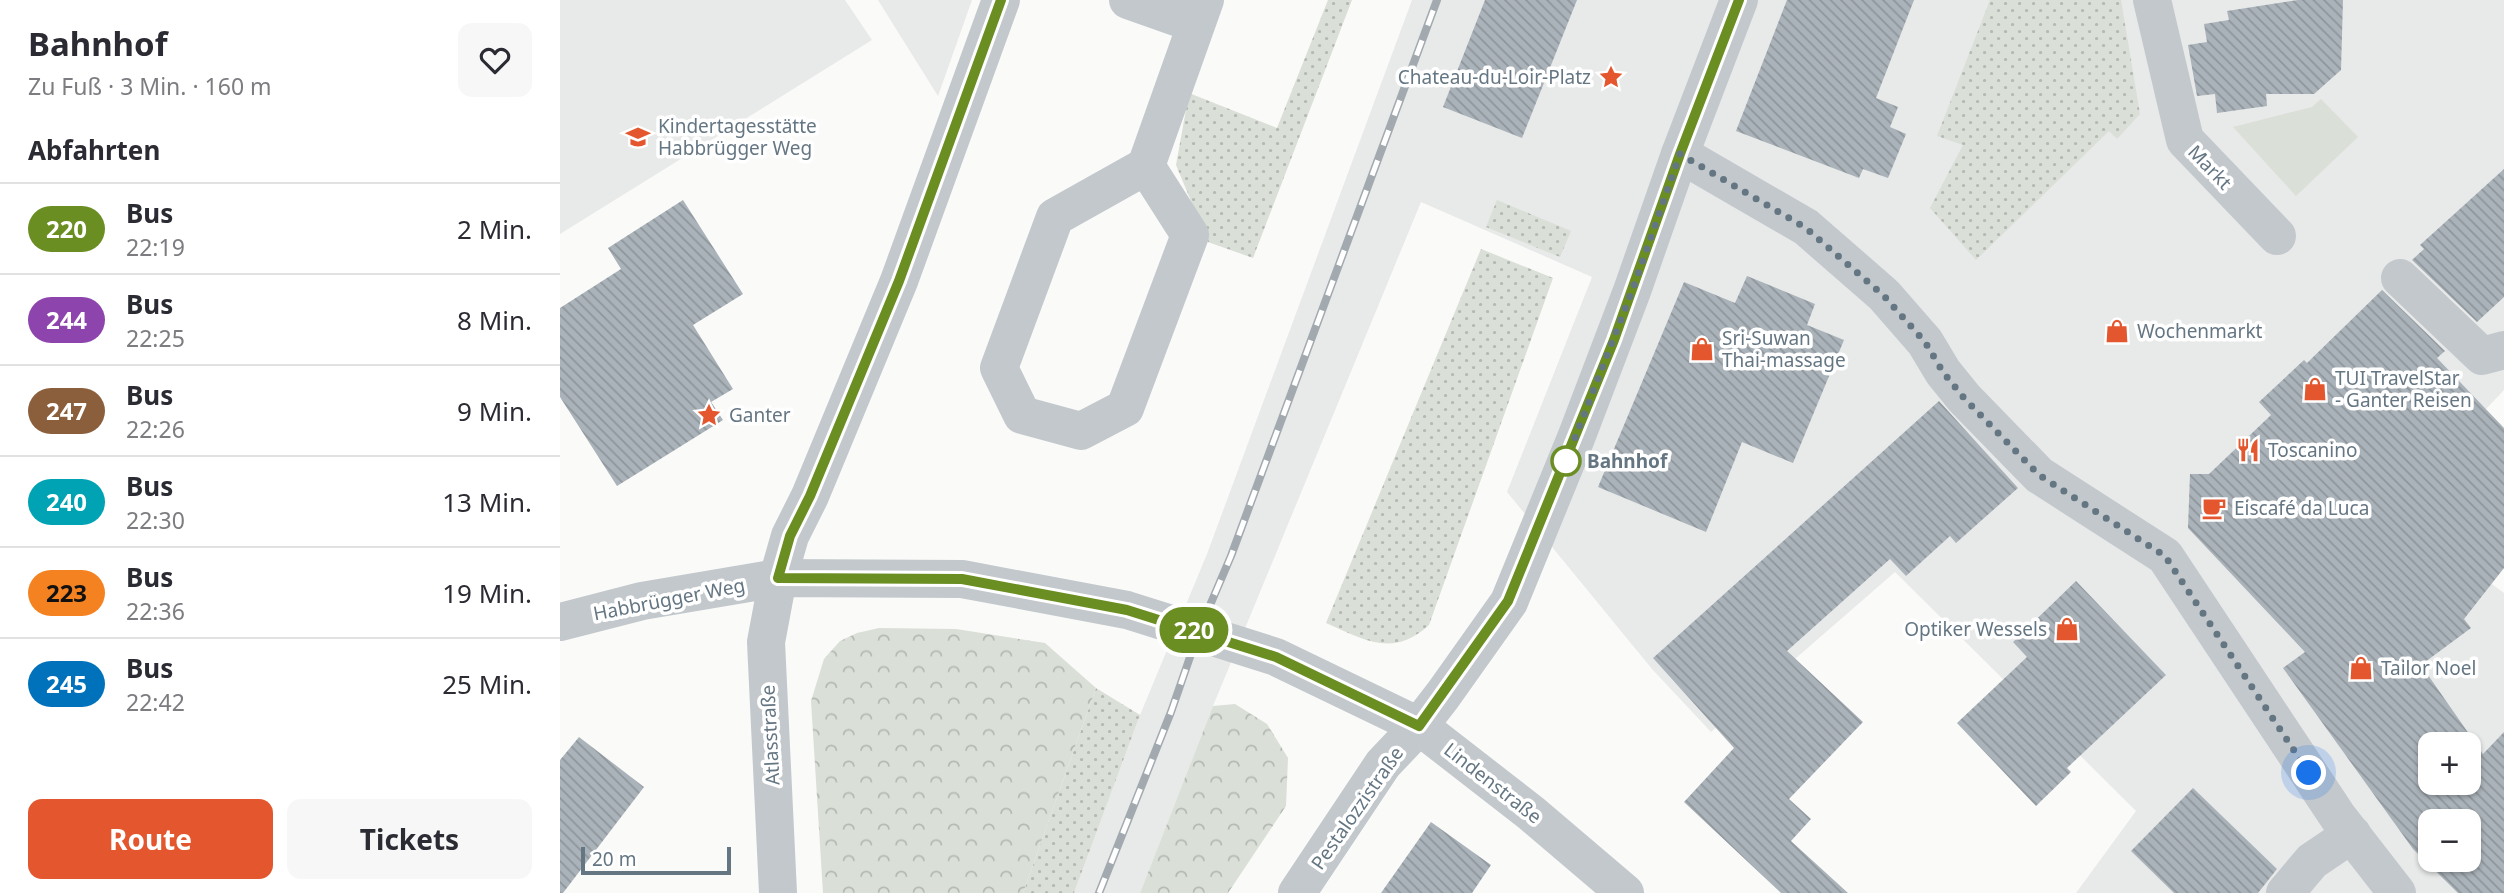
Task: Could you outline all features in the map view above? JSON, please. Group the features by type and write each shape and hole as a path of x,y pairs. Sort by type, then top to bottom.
{"street":[{"name":"Atlasstraße","path":"778,893 766,642 778,578 790,536 810,496 899,281 1001,0"},
{"path":"1128,0 1201,12 1146,166 1055,217 999,368 1022,415 1081,431 1125,408 1189,235 1146,166"},
{"name":"Pestalozzistraße","path":"1297,893 1383,764 1419,726 1508,601 1614,340 1680,154 1739,0"},
{"name":"Markt","path":"2152,0 2185,139 2277,236"},
{"path":"1680,154 1806,228 1884,296 1925,342 1943,372 1964,398 2039,475 2165,556 2352,834 2398,893"},
{"path":"2400,278 2482,356 2504,350"},
{"name":"Habbrügger Weg","path":"560,622 642,601 778,578"},
{"name":"Lindenstraße","path":"778,578 962,579 1127,610 1276,657 1419,726 1531,813 1625,893"},
{"path":"2285,893 2312,861 2352,834"}],"shaded area":[{"name":"Kindertagesstätte Habbrügger Weg","path":"560,0 845,0 872,40 560,234"},
{"path":"878,0 972,0 938,96"},
{"path":"1412,0 2504,0 2504,390 2391,509 2504,593 2504,893 2076,893 2136,811 1895,572 1711,732 1652,669 1507,492 1592,277 1421,202 1213,706 1140,893 1074,893 1140,715 1207,554"}],"green space":[{"path":"1328,0 1352,0 1253,258 1208,242 1176,165 1189,93 1277,128"},
{"path":"1990,0 2121,0 2140,114 2117,139 2109,131 1976,260 1930,208 1963,145 1937,136"},
{"path":"2321,99 2358,137 2296,196 2233,127 2312,107"},
{"path":"1497,200 1571,231 1560,257 1486,227"},
{"path":"1481,249 1553,278 1429,625 1403,641 1379,643 1366,640 1326,623"},
{"path":"879,628 956,629 1045,643 1096,688 1023,893 823,893 811,701 824,659 840,641 857,633"},
{"path":"1096,688 1140,715 1074,893 1023,893"},
{"path":"1235,704 1267,724 1288,758 1286,806 1228,893 1140,893 1213,706"}],"building":[{"path":"1485,0 1577,0 1522,138 1443,107"},
{"path":"1787,0 1914,0 1876,98 1898,107 1890,127 1906,134 1888,178 1863,169 1859,178 1736,131"},
{"path":"2298,0 2343,0 2341,70 2314,94 2266,94 2267,106 2217,113 2215,94 2197,96 2188,45 2207,42 2204,24 2229,20 2227,11"},
{"path":"2504,169 2504,297 2477,322 2412,260 2424,249 2420,245"},
{"path":"683,200 743,294 693,325 733,389 711,402 723,420 617,486 560,397 560,308 621,269 608,248"},
{"path":"1747,276 1815,304 1807,325 1844,340 1793,463 1742,442 1706,532 1598,487 1684,282 1735,303"},
{"path":"2382,290 2445,351 2437,358 2504,428 2504,568 2464,619 2471,628 2421,665 2468,732 2418,732 2418,795 2481,795 2481,751 2483,754 2504,732 2504,893 2458,893 2437,872 2481,872 2481,809 2418,809 2418,854 2413,849 2283,668 2305,652 2188,528 2190,474 2209,474 2271,415 2259,402 2304,360 2307,363"},
{"path":"1939,401 2018,488 1956,543 1950,536 1906,576 1890,559 1787,651 1863,722 1789,799 1811,819 1791,841 1848,893 1781,893 1684,802 1734,748 1653,658"},
{"path":"2076,581 2166,675 2067,768 2071,772 2036,806 1957,723 2027,657 2013,642"},
{"path":"579,737 644,787 563,893 560,893 560,760"},
{"path":"2193,788 2277,869 2258,893 2174,893 2131,851"},
{"path":"1431,822 1491,865 1472,893 1381,893"}],"railway":[{"path":"1099,893 1171,712 1199,631 1231,556 1437,0"}],"bus line":[{"name":"220","path":"1001,0 899,281 810,496 790,536 778,578 962,579 1127,610 1276,657 1419,726 1508,601 1614,340 1680,154 1739,0"}],"place":[{"name":"Chateau-du-Loir-Platz","path":"1611,77"},
{"name":"Kindertagesstätte Habbrügger Weg","path":"638,137"},
{"name":"Wochenmarkt","path":"2117,331"},
{"name":"Sri-Suwan Thai-massage","path":"1702,349"},
{"name":"TUI TravelStar - Ganter Reisen","path":"2315,389"},
{"name":"Ganter","path":"709,415"},
{"name":"Toscanino","path":"2248,450"},
{"name":"Bahnhof","path":"1566,461"},
{"name":"Eiscafé da Luca","path":"2214,508"},
{"name":"Optiker Wessels","path":"2067,629"},
{"name":"Tailor Noel","path":"2361,668"}],"route":[{"path":"1566,461 1632,291 1680,154 1806,228 1884,296 1925,342 1943,372 1964,398 2039,475 2165,556 2309,773"}]}
